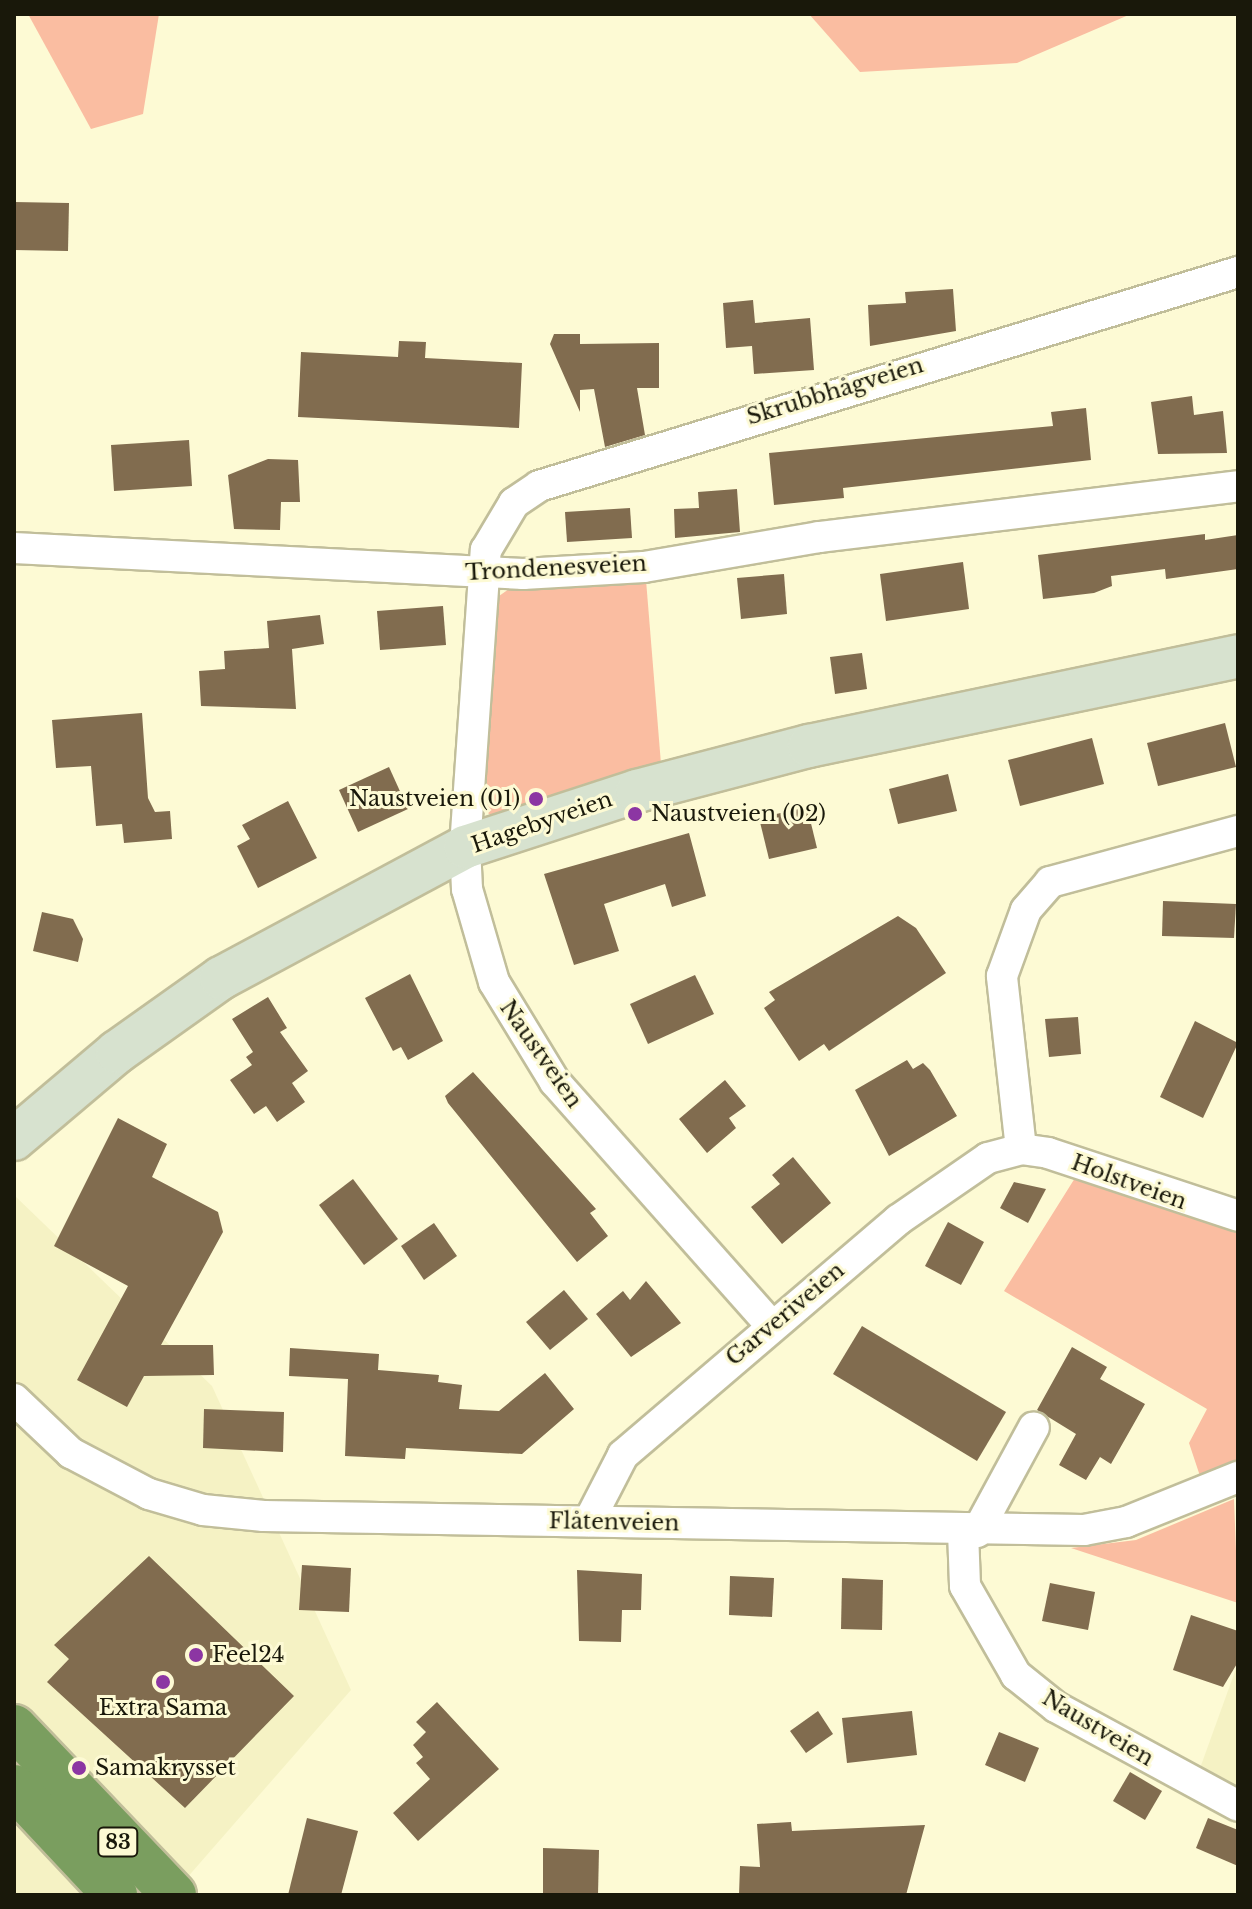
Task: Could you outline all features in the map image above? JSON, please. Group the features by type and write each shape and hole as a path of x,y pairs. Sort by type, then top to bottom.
{"highway":[{"name":"83","path":"14,1727 32,1805 115,1895"},
{"name":"83","path":"32,1805 174,1895"}],"main road":[{"name":"Hagebyveien","path":"14,1139 117,1052 221,978 465,847 637,791 809,746 1238,656"}],"street":[{"name":"Skrubbhågveien","path":"484,574 498,526 539,486 1238,272"},
{"name":"Trondenesveien","path":"14,548 484,574 644,567 819,537 1238,486"},
{"name":"Naustveien","path":"484,574 465,847 478,938 511,1018 555,1082 770,1324"},
{"path":"1021,1149 1002,976 1026,910 1050,882 1238,831"},
{"name":"Holstveien","path":"1021,1149 1238,1216"},
{"name":"Garveriveien","path":"589,1521 623,1455 770,1324 898,1220 988,1158 1021,1149"},
{"name":"Flåtenveien","path":"14,1399 96,1468 203,1510 970,1532 1126,1522 1238,1477"},
{"path":"970,1532 1034,1427"},
{"name":"Naustveien","path":"970,1532 965,1586 1016,1675 1056,1707 1238,1806"}],"shaded area":[{"path":"28,14 159,14 143,114 91,129"},
{"path":"809,14 1131,14 1017,63 860,72"},
{"path":"646,580 661,764 507,817 492,816 481,808 499,596 509,589"},
{"path":"1075,1178 1238,1230 1238,1461 1200,1476 1189,1443 1207,1409 1004,1291"},
{"path":"14,1195 212,1386 351,1690 172,1895 14,1895"},
{"path":"1234,1499 1238,1603 1071,1548 1136,1540"},
{"path":"1238,1663 1238,1789 1199,1771"}],"building":[{"path":"14,202 69,203 68,251 14,250"},
{"path":"953,289 956,331 870,346 868,305 906,303 905,292"},
{"path":"753,300 755,323 810,318 814,370 754,374 752,346 726,348 723,303"},
{"path":"554,334 580,334 580,344 659,343 659,388 637,388 645,435 605,447 594,389 580,390 580,412 550,344"},
{"path":"399,341 426,342 425,358 522,363 519,428 298,417 301,352 398,357"},
{"path":"1192,396 1194,415 1223,411 1227,453 1158,454 1151,402"},
{"path":"1086,408 1091,460 843,488 844,498 774,505 769,453 1053,426 1051,412"},
{"path":"189,440 192,486 114,491 111,445"},
{"path":"268,459 298,460 300,502 281,502 280,530 234,529 228,475"},
{"path":"737,489 740,532 675,538 674,509 699,508 698,492"},
{"path":"630,508 632,538 567,542 565,512"},
{"path":"1205,534 1205,540 1238,535 1238,569 1166,579 1165,569 1111,576 1112,586 1094,593 1043,599 1038,555"},
{"path":"963,562 969,609 886,621 880,574"},
{"path":"784,574 787,614 741,619 737,578"},
{"path":"443,606 446,645 380,650 377,611"},
{"path":"320,615 324,644 292,649 296,709 201,706 199,671 225,669 224,651 269,648 267,621"},
{"path":"862,653 867,689 835,694 830,657"},
{"path":"142,713 148,798 155,812 170,811 172,839 124,843 122,824 96,826 91,766 56,768 52,720"},
{"path":"1225,723 1236,767 1158,786 1147,743"},
{"path":"1092,738 1104,784 1020,806 1008,760"},
{"path":"389,767 408,809 358,832 339,790"},
{"path":"948,774 957,811 898,824 889,789"},
{"path":"288,801 317,858 258,888 237,846 250,839 242,825"},
{"path":"807,807 817,848 769,859 759,818"},
{"path":"689,833 706,896 672,907 665,884 604,904 619,951 574,965 544,874"},
{"path":"1163,901 1236,904 1234,938 1162,936"},
{"path":"42,912 73,919 83,939 78,962 33,951"},
{"path":"898,916 916,928 946,973 829,1051 824,1044 799,1061 764,1008 775,1000 769,992"},
{"path":"410,974 443,1041 408,1060 401,1047 393,1051 365,998"},
{"path":"695,975 714,1014 648,1044 630,1004"},
{"path":"268,997 287,1028 280,1032 308,1071 292,1083 305,1102 277,1122 266,1106 254,1114 230,1080 252,1065 246,1057 253,1052 232,1019"},
{"path":"1078,1017 1081,1054 1049,1057 1045,1019"},
{"path":"1195,1021 1238,1043 1203,1118 1160,1097"},
{"path":"907,1060 913,1069 923,1063 930,1070 957,1116 889,1156 855,1090"},
{"path":"473,1072 596,1209 590,1213 608,1236 577,1262 448,1103 445,1096"},
{"path":"725,1080 746,1106 729,1118 736,1128 707,1153 679,1119"},
{"path":"118,1118 167,1144 152,1177 218,1212 223,1232 161,1345 213,1345 214,1375 144,1376 127,1407 77,1380 128,1286 54,1246"},
{"path":"793,1157 831,1203 782,1244 751,1207 780,1184 772,1175"},
{"path":"353,1179 398,1239 364,1265 319,1205"},
{"path":"1014,1182 1046,1189 1028,1223 1000,1208"},
{"path":"948,1222 984,1242 961,1285 925,1266"},
{"path":"434,1223 457,1256 424,1280 401,1246"},
{"path":"646,1281 681,1323 631,1357 596,1314 623,1291 630,1300"},
{"path":"564,1290 588,1319 550,1350 526,1322"},
{"path":"862,1326 1006,1412 977,1461 833,1374"},
{"path":"1072,1347 1107,1367 1100,1379 1145,1404 1111,1464 1100,1457 1086,1480 1059,1465 1076,1434 1037,1410"},
{"path":"290,1348 379,1354 378,1370 439,1375 438,1382 462,1385 459,1409 499,1411 545,1373 574,1409 522,1454 406,1448 405,1459 345,1456 348,1379 289,1376"},
{"path":"204,1409 284,1412 283,1452 203,1448"},
{"name":"Extra Sama","path":"149,1556 294,1696 185,1808 47,1682 69,1659 54,1645"},
{"path":"302,1565 351,1568 349,1612 299,1610"},
{"path":"577,1570 642,1574 641,1610 622,1610 621,1642 579,1641"},
{"path":"730,1576 774,1578 772,1617 729,1615"},
{"path":"842,1578 883,1580 882,1630 841,1629"},
{"path":"1050,1583 1095,1592 1088,1630 1042,1621"},
{"path":"1191,1615 1238,1631 1238,1662 1223,1687 1173,1670"},
{"path":"437,1702 499,1769 418,1841 393,1813 430,1779 416,1763 423,1757 413,1745 426,1732 416,1722"},
{"path":"818,1711 833,1734 806,1753 790,1731"},
{"path":"912,1711 917,1755 847,1763 842,1718"},
{"path":"999,1732 1039,1748 1025,1782 985,1765"},
{"path":"1130,1772 1162,1791 1145,1820 1113,1801"},
{"path":"307,1818 358,1831 341,1895 288,1895"},
{"path":"1208,1818 1238,1830 1238,1866 1196,1848"},
{"path":"791,1822 792,1831 925,1825 906,1895 739,1895 740,1866 760,1867 757,1824"},
{"path":"543,1848 599,1850 598,1895 543,1895"}],"place":[{"name":"Naustveien (01)","path":"536,799"},
{"name":"Naustveien (02)","path":"635,814"},
{"name":"Feel24","path":"196,1655"},
{"name":"Extra Sama","path":"163,1682"},
{"name":"Samakrysset","path":"79,1768"}]}
